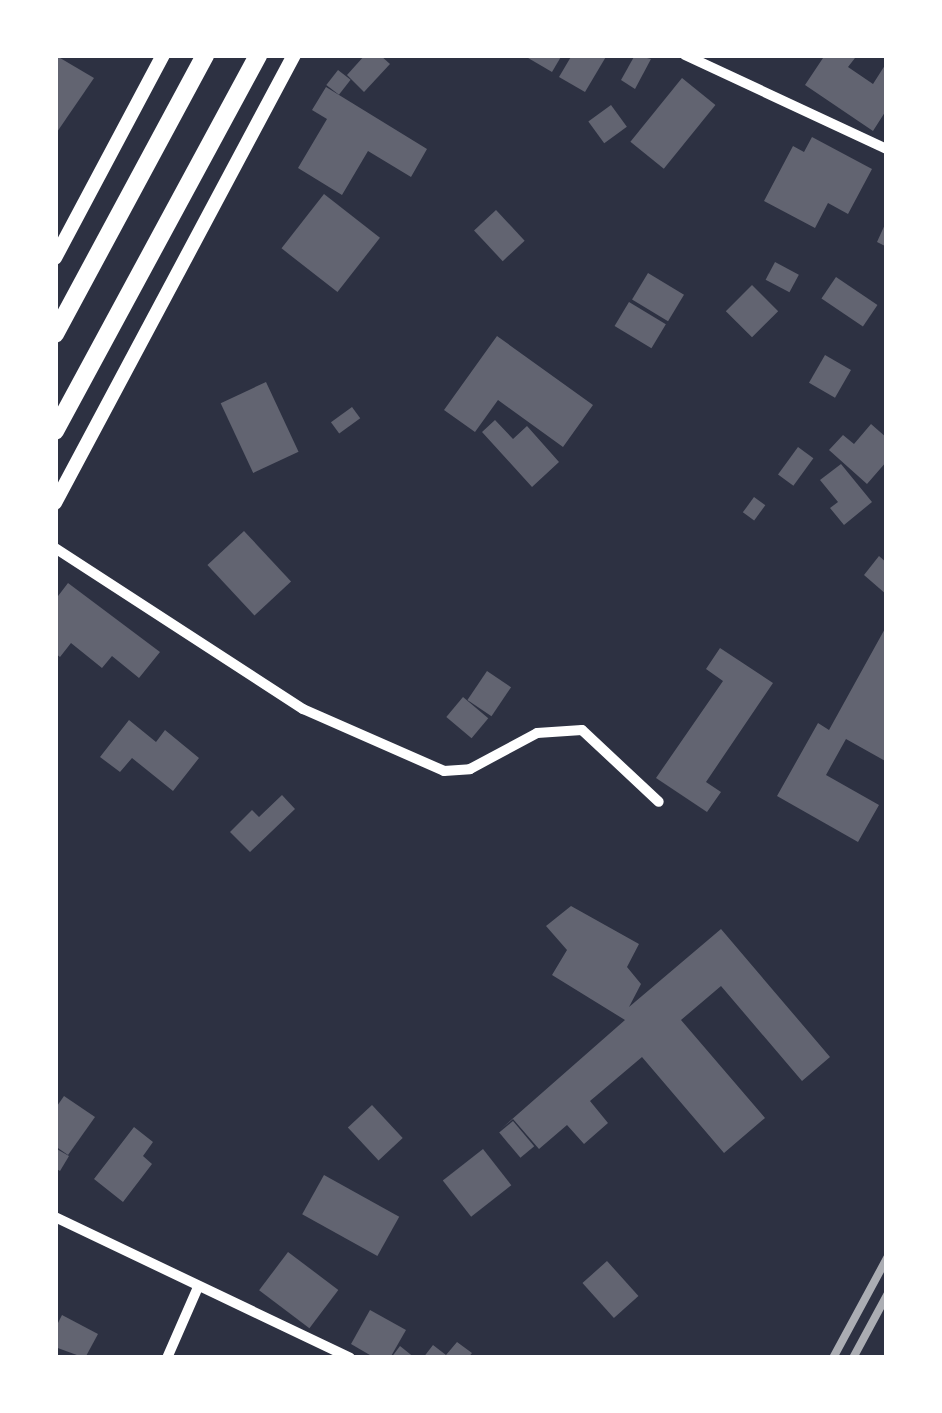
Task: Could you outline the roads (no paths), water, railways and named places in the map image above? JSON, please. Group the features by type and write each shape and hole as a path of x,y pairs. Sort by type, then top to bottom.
{"highway":[{"path":"55,334 206,55"},
{"path":"55,431 258,55"}],"street":[{"path":"55,258 163,55"},
{"path":"55,504 294,55"},
{"path":"685,55 887,149"},
{"path":"55,548 304,709 444,772 470,769 537,734 582,730 659,802"},
{"path":"55,1217 350,1358"},
{"path":"167,1358 198,1287"}],"railway":[{"path":"833,1358 887,1258"},
{"path":"853,1358 887,1295"}]}
